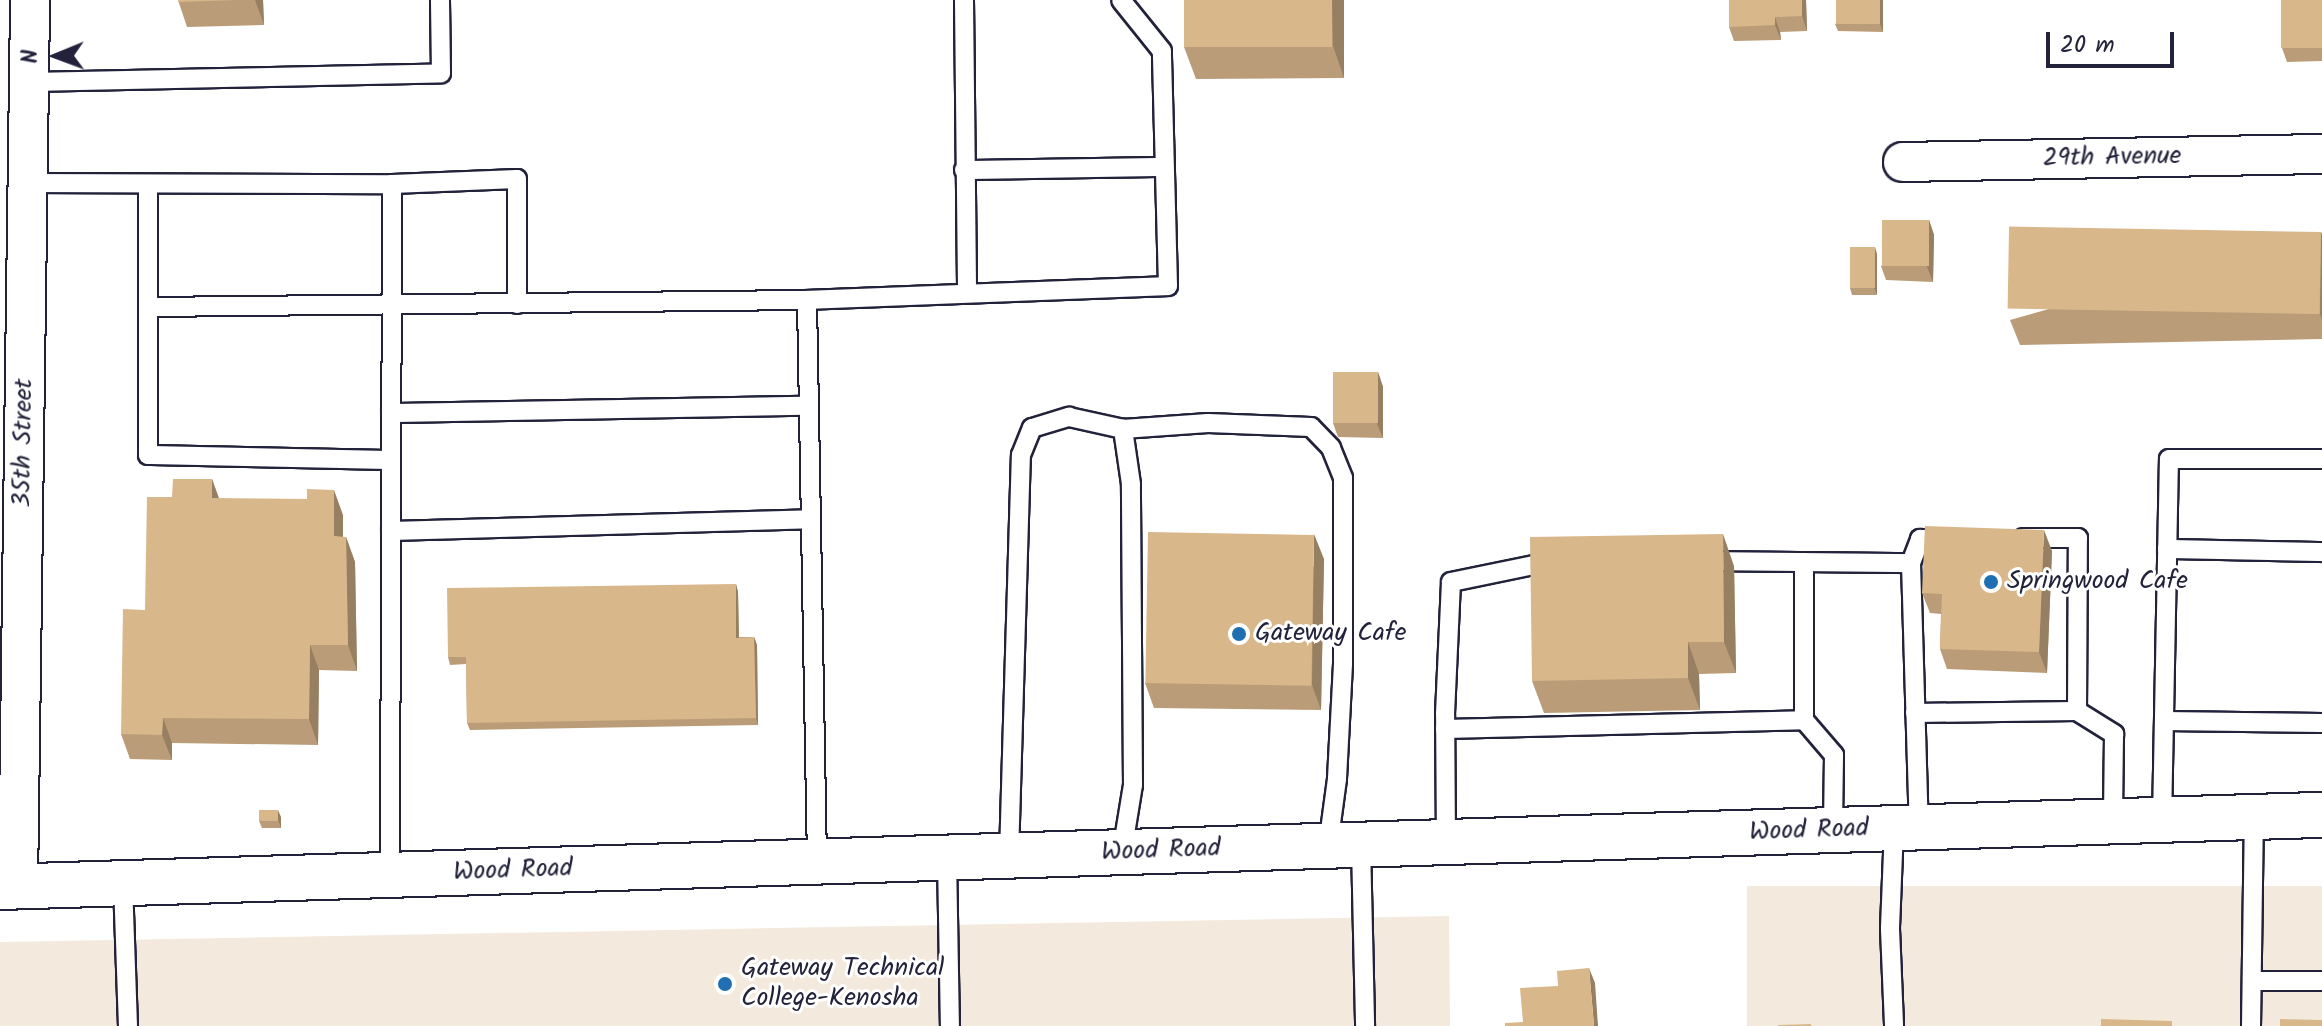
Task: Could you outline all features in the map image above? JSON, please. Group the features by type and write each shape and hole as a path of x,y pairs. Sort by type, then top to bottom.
{"street":[{"name":"35th Street","path":"9,887 30,0"},
{"name":"29th Avenue","path":"1903,162 2322,154"},
{"name":"Wood Road","path":"9,887 2322,815"}],"lane":[{"path":"28,82 441,73 440,0"},
{"path":"964,0 967,292"},
{"path":"148,307 807,300 1168,286 1162,51 1121,0"},
{"path":"964,170 1164,167"},
{"path":"27,183 148,186 392,184 517,179 517,304"},
{"path":"390,875 392,184"},
{"path":"148,186 148,455 391,460"},
{"path":"807,300 817,862"},
{"path":"391,413 809,406"},
{"path":"1009,856 1021,455 1032,428 1069,417 1123,429 1208,423 1311,427 1331,448 1343,478 1343,664 1337,779 1365,1026"},
{"path":"1122,852 1133,785 1131,484 1123,429"},
{"path":"2162,821 2169,459 2322,459"},
{"path":"391,531 811,519"},
{"path":"1999,539 2078,538 2077,711"},
{"path":"1894,1026 1890,929 1906,828 1915,713 1911,563 1920,539 1967,539"},
{"path":"2167,549 2322,552"},
{"path":"1446,843 1445,729 1451,582 1543,561 1574,561"},
{"path":"1697,561 1911,563"},
{"path":"1804,562 1804,720 1834,755 1833,831"},
{"path":"1915,713 2077,711 2114,734 2113,822"},
{"path":"1445,729 1804,720"},
{"path":"2164,721 2322,723"},
{"path":"2251,1026 2254,817"},
{"path":"947,858 950,1026"},
{"path":"123,883 128,1026"},
{"path":"2252,981 2322,981"}],"shaded area":[{"path":"1747,886 2322,886 2322,1026 1747,1026"},
{"name":"Gateway Technical College-Kenosha","path":"1449,916 1450,1026 0,1026 0,942"}],"building":[{"path":"178,0 237,0 178,2"},
{"path":"1184,0 1332,0 1332,47 1184,47"},
{"path":"1729,0 1802,0 1802,16 1775,17 1775,25 1729,27"},
{"path":"1836,0 1880,0 1880,24 1836,24"},
{"path":"2281,0 2322,0 2322,48 2281,48"},
{"path":"1882,220 1929,220 1929,266 1882,266"},
{"path":"2009,227 2321,232 2320,314 2008,309"},
{"path":"1850,247 1875,247 1875,288 1850,288"},
{"path":"1333,372 1378,372 1378,423 1333,423"},
{"path":"173,479 212,479 212,498 307,499 307,489 334,490 334,536 346,537 348,645 310,645 309,719 163,718 162,735 121,734 123,609 145,610 147,497 172,497"},
{"name":"Springwood Cafe","path":"1925,526 2044,530 2039,652 1940,649 1942,594 1922,593"},
{"name":"Gateway Cafe","path":"1148,532 1314,535 1311,686 1145,683"},
{"path":"1723,534 1724,642 1688,642 1688,678 1532,681 1530,537"},
{"path":"736,584 736,638 754,637 756,718 467,723 466,657 448,657 447,588"},
{"path":"259,810 278,810 278,821 259,821"},
{"path":"1589,968 1594,1026 1505,1026 1505,1023 1523,1022 1520,988 1558,986 1557,971"},
{"path":"2101,1019 2172,1021 2172,1026 2101,1026"},
{"path":"2280,1019 2322,1020 2322,1026 2280,1026"},
{"path":"1778,1025 1811,1026 1778,1026"}],"place":[{"name":"Springwood Cafe","path":"1991,582"},
{"name":"Gateway Cafe","path":"1239,634"},
{"name":"Gateway Technical College-Kenosha","path":"725,984"}]}
